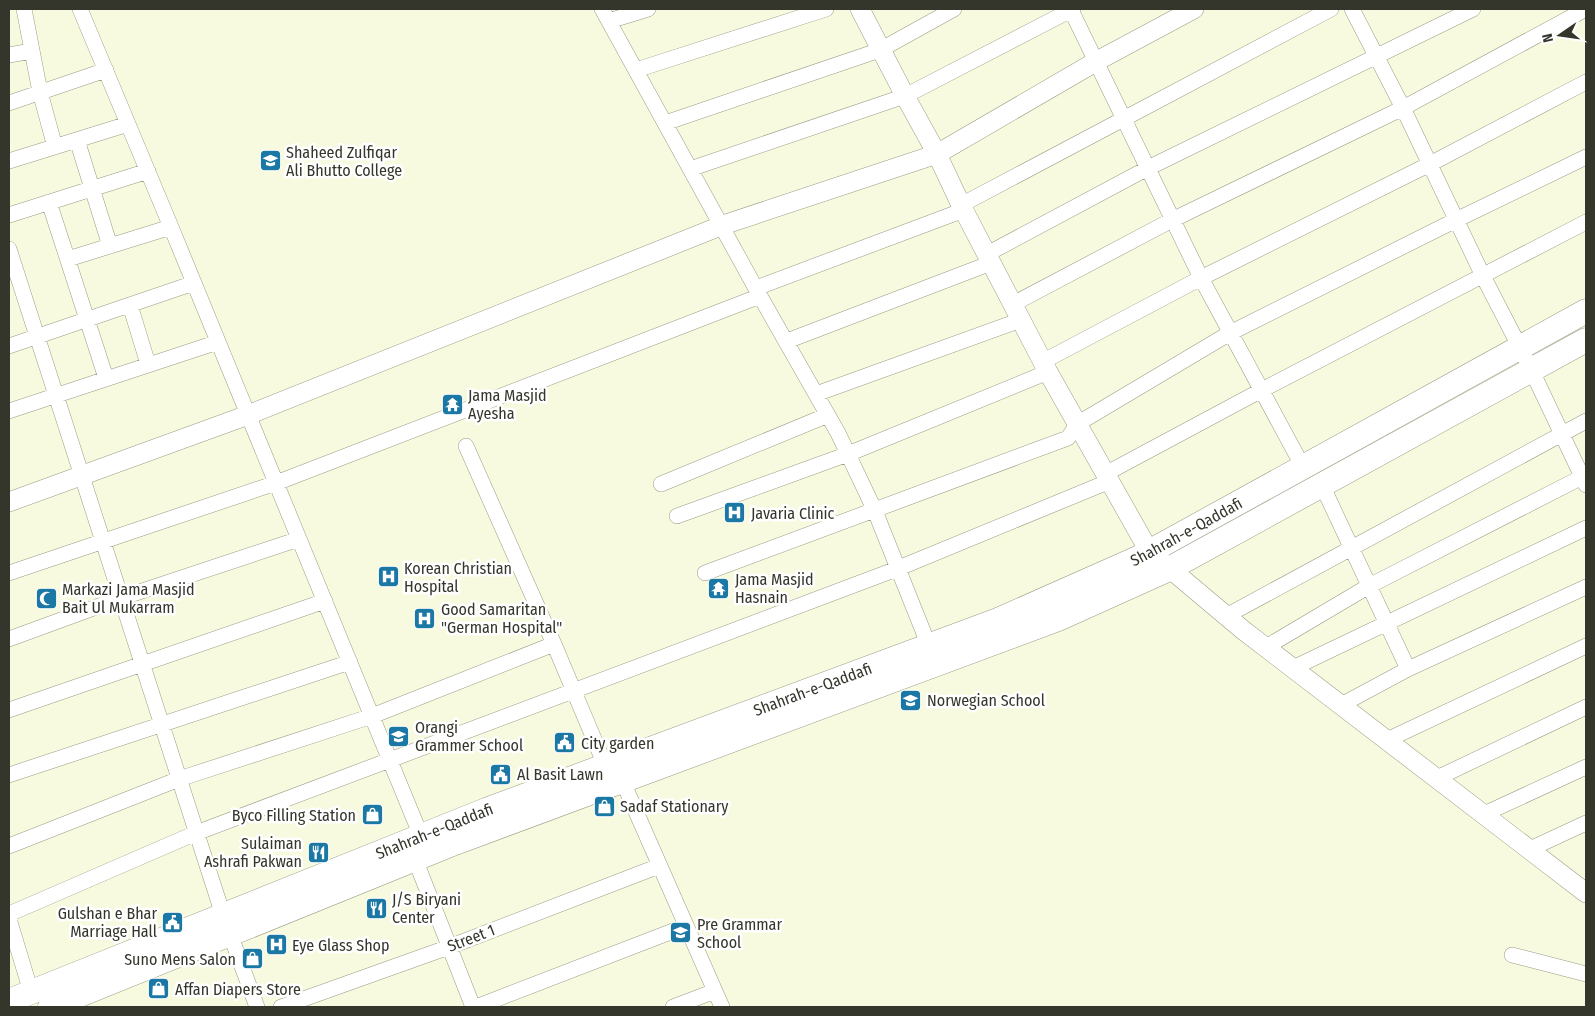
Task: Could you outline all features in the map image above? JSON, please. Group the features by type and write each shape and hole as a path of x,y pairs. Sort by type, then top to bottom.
{"main road":[{"name":"Shahrah-e-Qaddafi","path":"9,1001 415,859 614,769 998,620 1149,551 1586,311"},
{"name":"Shahrah-e-Qaddafi","path":"50,1007 421,836 1058,619 1169,569 1586,340"}],"street":[{"path":"24,9 40,92 55,147"},
{"path":"80,9 421,836"},
{"path":"648,9 605,15 848,454 899,568 928,646"},
{"path":"636,70 826,9"},
{"path":"860,9 880,50 937,154 1045,367 1149,551 1226,616 1585,890"},
{"path":"664,123 880,50 954,9"},
{"path":"690,169 905,96 1072,9 1123,119 1201,278 1303,467"},
{"path":"9,502 248,415 723,226 937,154 1097,61 1194,9"},
{"path":"9,573 276,483 758,292 963,207 1330,9"},
{"path":"787,341 989,259 1148,168 1472,9"},
{"path":"1012,304 1172,220 1403,108 1586,9"},
{"path":"1266,647 1369,586 1585,479 1483,276 1355,10"},
{"path":"9,55 32,51"},
{"path":"9,103 106,70"},
{"path":"677,516 848,454 1045,367 1201,278 1430,164 1586,82"},
{"path":"9,161 128,124"},
{"path":"76,140 110,246"},
{"path":"705,573 1068,438 1077,424 1230,333 1586,157"},
{"path":"9,215 148,171"},
{"path":"49,202 106,378"},
{"path":"9,914 196,833 899,568 1107,477 1260,390 1586,222"},
{"path":"68,259 171,227"},
{"path":"9,249 15,291 36,337 196,833 257,1007"},
{"path":"9,346 194,283"},
{"path":"130,305 148,364"},
{"path":"816,394 1021,320"},
{"path":"9,411 218,342"},
{"path":"660,484 828,415"},
{"path":"1226,616 1586,421"},
{"path":"466,446 574,691 660,866 722,1007"},
{"path":"1322,485 1408,669"},
{"path":"1293,668 1586,528"},
{"path":"9,639 121,598 299,539"},
{"path":"1341,705 1408,669 1586,586"},
{"path":"9,710 325,601"},
{"path":"9,846 179,779 372,716 554,644"},
{"path":"1387,740 1586,646"},
{"path":"9,775 350,662"},
{"path":"1437,778 1586,707"},
{"path":"1484,814 1586,767"},
{"path":"1530,849 1586,823"},
{"path":"415,859 474,1007 686,926"},
{"name":"Street 1","path":"281,1007 660,866"},
{"path":"9,919 31,992"},
{"path":"1512,955 1586,974"},
{"path":"673,1007 715,991"}],"place":[{"name":"Shaheed Zulfiqar Ali Bhutto College","path":"270,161"},
{"name":"Jama Masjid Ayesha","path":"452,404"},
{"name":"Javaria Clinic","path":"735,513"},
{"name":"Korean Christian Hospital","path":"388,577"},
{"name":"Jama Masjid Hasnain","path":"719,588"},
{"name":"Markazi Jama Masjid Bait Ul Mukarram","path":"46,598"},
{"name":"Good Samaritan \"German Hospital\"","path":"425,618"},
{"name":"Norwegian School","path":"911,700"},
{"name":"Orangi Grammer School","path":"399,736"},
{"name":"City garden","path":"565,743"},
{"name":"Al Basit Lawn","path":"501,774"},
{"name":"Sadaf Stationary","path":"604,806"},
{"name":"Byco Filling Station","path":"372,815"},
{"name":"Sulaiman Ashrafi Pakwan","path":"318,852"},
{"name":"J/S Biryani Center","path":"376,908"},
{"name":"Gulshan e Bhar Marriage Hall","path":"173,922"},
{"name":"Pre Grammar School","path":"681,933"},
{"name":"Eye Glass Shop","path":"276,945"},
{"name":"Suno Mens Salon","path":"252,959"},
{"name":"Affan Diapers Store","path":"159,989"}]}
